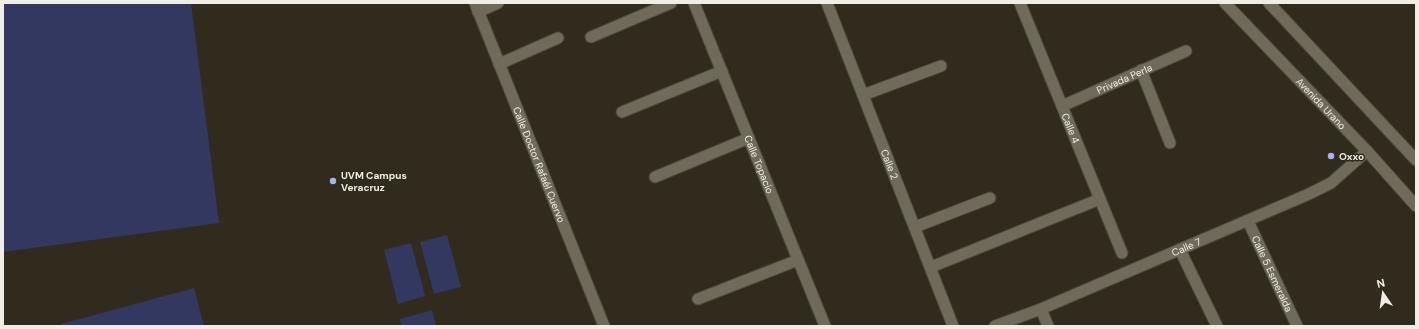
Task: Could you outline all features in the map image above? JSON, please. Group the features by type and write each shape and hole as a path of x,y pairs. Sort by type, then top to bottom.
{"street":[{"path":"476,7 498,3"},
{"path":"591,36 672,3"},
{"name":"Calle Topacio","path":"694,3 825,326"},
{"name":"Calle 2","path":"827,3 953,326"},
{"name":"Calle 4","path":"1020,3 1122,253"},
{"name":"Avenida Urano","path":"1225,3 1367,151 1416,206"},
{"path":"1269,3 1416,160"},
{"name":"Calle Doctor Rafaél Cuervo","path":"476,7 604,326"},
{"path":"499,64 558,38"},
{"name":"Privada Perla","path":"1062,106 1186,51"},
{"path":"863,95 941,66"},
{"path":"1141,70 1170,143"},
{"path":"622,112 722,71"},
{"path":"655,177 749,138"},
{"name":"Calle 7","path":"995,326 1180,250 1331,183 1367,151"},
{"path":"915,228 990,198"},
{"path":"931,267 1100,199"},
{"name":"Calle 5 Esmeralda","path":"1248,221 1297,326"},
{"path":"1180,250 1217,326"},
{"path":"698,299 798,260"},
{"path":"1041,308 1048,326"}],"shaded area":[{"path":"3,3 191,3 219,223 3,252"},
{"path":"447,235 461,287 434,294 420,242"},
{"path":"411,243 425,296 398,304 384,250"},
{"path":"194,288 204,326 62,326 61,324"},
{"path":"432,310 436,326 401,326 400,319"}],"place":[{"name":"Oxxo","path":"1331,156"},
{"name":"UVM Campus Veracruz","path":"333,181"}]}
